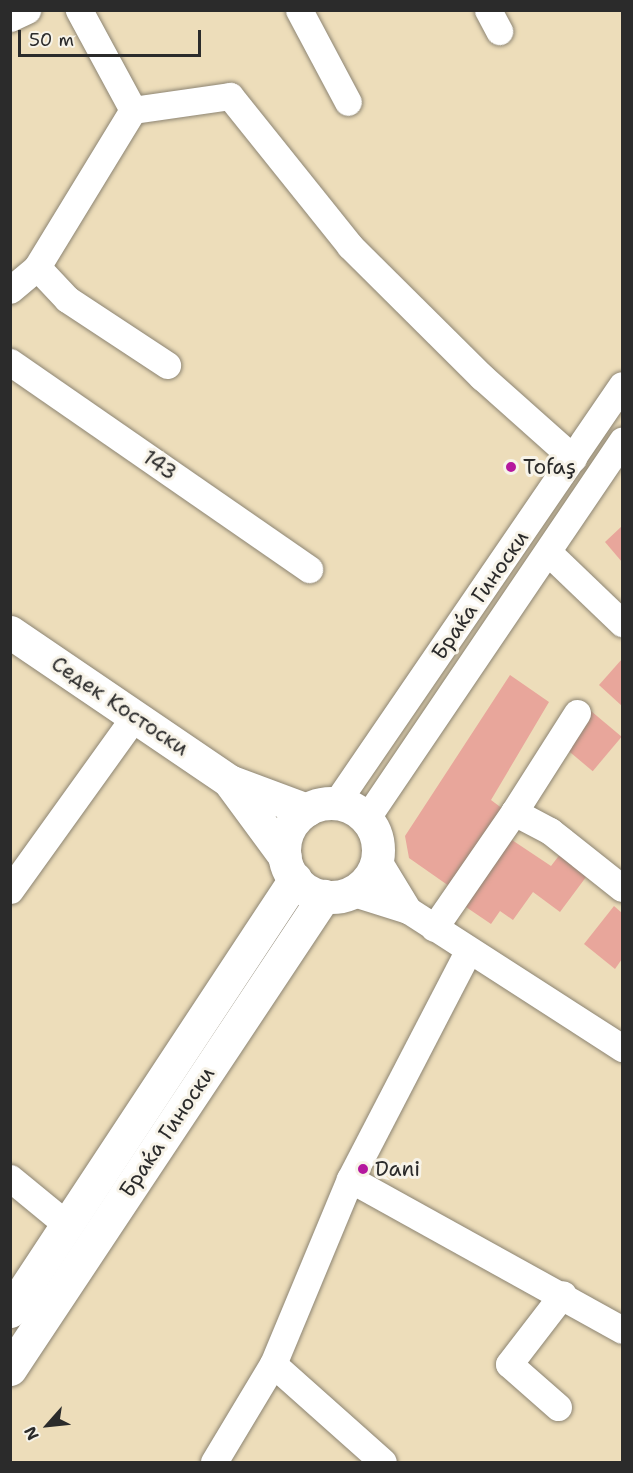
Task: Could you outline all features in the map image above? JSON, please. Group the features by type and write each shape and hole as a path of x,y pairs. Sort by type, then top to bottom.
{"main road":[{"name":"Седек Костоски","path":"10,632 229,781"},
{"path":"229,781 366,819 374,831 377,859"},
{"path":"229,781 290,868 338,894"},
{"name":"Браќа Гиноски","path":"10,1311 290,868 289,830 321,806"},
{"name":"Браќа Гиноски","path":"10,1369 338,894 372,873 377,859"}],"street":[{"path":"10,18 27,10"},
{"path":"79,10 133,110"},
{"path":"299,10 348,102"},
{"path":"133,110 230,96 350,246 482,377 573,458"},
{"path":"10,290 37,267 133,110"},
{"path":"37,267 67,299 167,365"},
{"name":"143","path":"10,362 309,568"},
{"name":"Браќа Гиноски","path":"321,806 573,458 622,385"},
{"name":"Браќа Гиноски","path":"366,819 622,441"},
{"path":"548,552 622,622"},
{"path":"434,928 514,812 577,712"},
{"path":"10,890 135,716"},
{"path":"514,812 550,831 622,888"},
{"path":"377,859 408,910"},
{"path":"338,894 408,910 468,951 622,1048"},
{"path":"214,1462 273,1364 350,1179 468,951"},
{"path":"10,1178 66,1224"},
{"path":"350,1179 563,1294 622,1330"},
{"path":"558,1407 509,1364 563,1294"},
{"path":"273,1364 383,1462"}],"building":[{"path":"622,526 622,562 605,542"},
{"path":"622,659 622,706 599,685"},
{"path":"510,675 549,702 491,800 503,809 449,886 409,858 405,836"},
{"path":"591,711 622,737 593,771 562,745"},
{"path":"509,838 551,866 561,853 589,873 560,912 533,892 513,920 500,911 491,924 463,905"},
{"path":"614,906 622,913 622,959 615,969 584,944"}],"place":[{"name":"Tofaş","path":"511,467"},
{"name":"Dani","path":"363,1169"}]}
